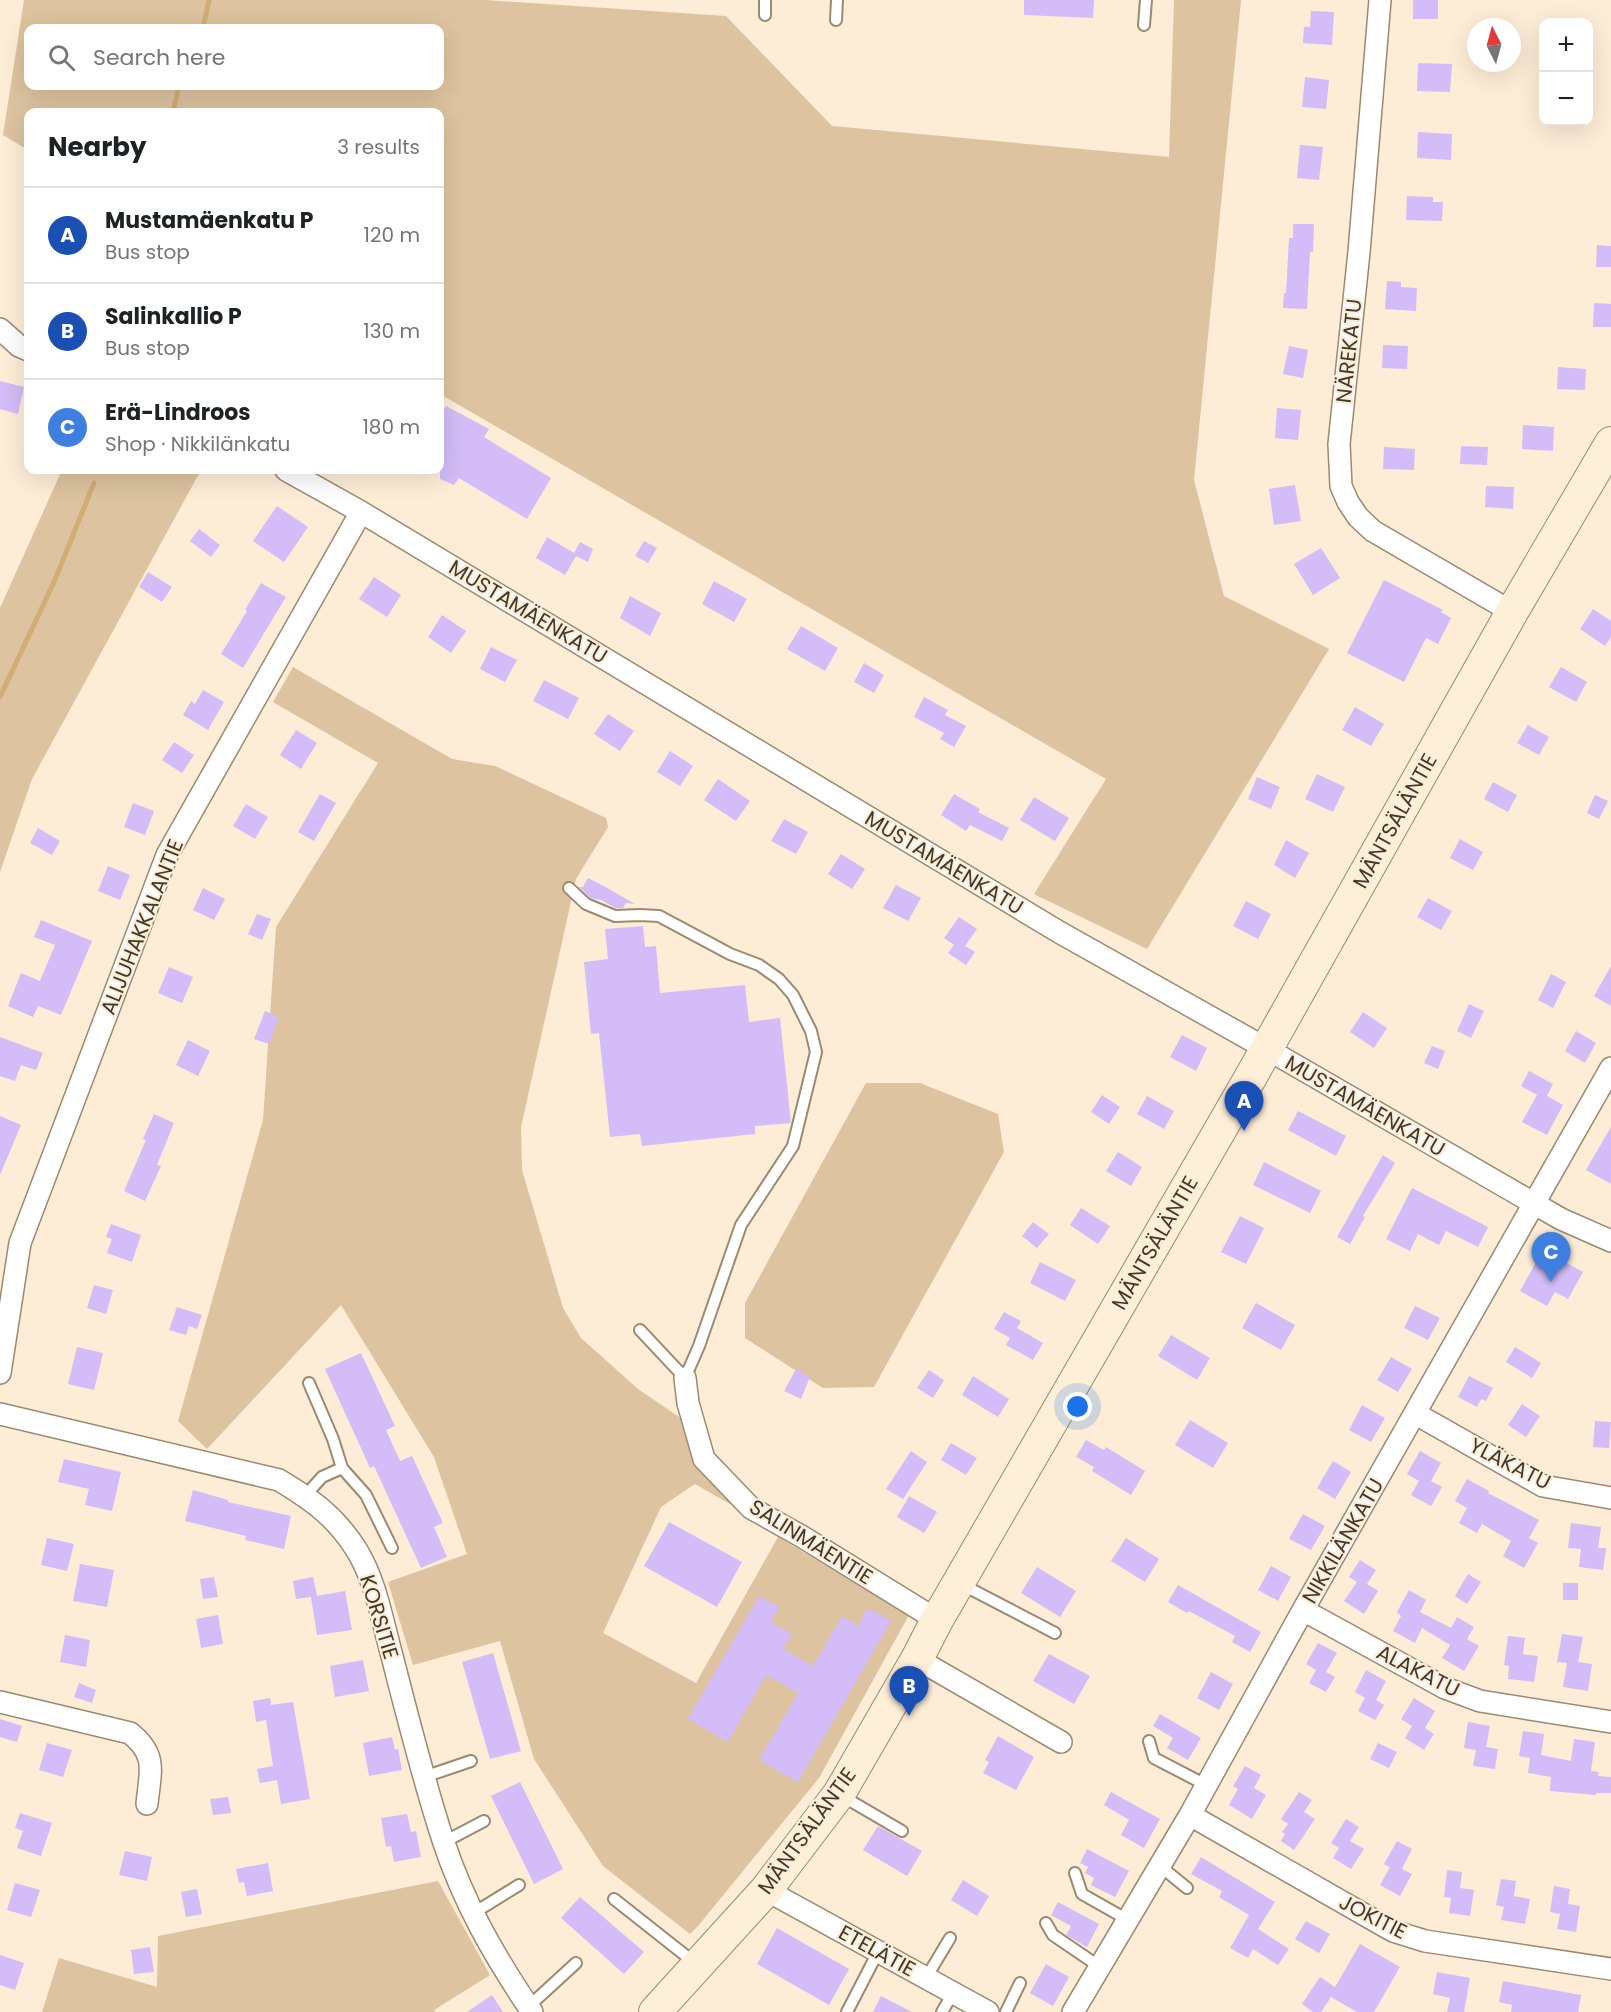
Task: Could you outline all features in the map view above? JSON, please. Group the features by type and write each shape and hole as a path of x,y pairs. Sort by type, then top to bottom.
{"street":[{"name":"NÄREKATU","path":"1380,0 1359,252 1339,444 1341,486 1347,502 1358,517 1373,531 1512,612"},
{"path":"0,329 24,348"},
{"name":"MÄNTSÄLÄNTIE","path":"655,2012 766,1890 839,1794 958,1583 1267,1049 1512,612 1611,443"},
{"name":"MUSTAMÄENKATU","path":"293,474 361,512 1059,932 1267,1049 1534,1204 1561,1219 1611,1241"},
{"name":"ALIJUHAKKALANTIE","path":"0,1373 20,1243 167,855 361,512"},
{"name":"NIKKILÄNKATU","path":"1073,2012 1190,1815 1303,1610 1611,1068"},
{"name":"SALINMÄENTIE","path":"685,1378 688,1403 704,1459 751,1508 801,1536 937,1620"},
{"name":"KORSITIE","path":"0,1414 279,1480 306,1496 328,1514 356,1550 371,1580 424,1777 444,1842 472,1914 528,2010"},
{"name":"YLÄKATU","path":"1416,1414 1543,1486 1611,1498"},
{"name":"ALAKATU","path":"1303,1610 1445,1688 1480,1701 1611,1722"},
{"path":"916,1659 1061,1742"},
{"path":"0,1702 130,1733 144,1743 151,1762 147,1804"},
{"name":"JOKITIE","path":"1190,1815 1394,1931 1425,1941 1611,1969"},
{"name":"ETELÄTIE","path":"766,1890 988,2012"}],"lane":[{"path":"765,0 765,15"},
{"path":"836,20 837,0"},
{"path":"1144,25 1146,0"},
{"path":"569,888 586,904 615,916 659,916 730,954 759,965 779,979 793,995 811,1030 816,1052 793,1146 741,1225 699,1346 685,1378 640,1330"},
{"path":"309,1383 333,1439 342,1468 366,1496 392,1548"},
{"path":"306,1496 322,1477 342,1468"},
{"path":"958,1583 1055,1634"},
{"path":"1149,1741 1154,1758 1206,1785"},
{"path":"424,1777 471,1761"},
{"path":"839,1794 902,1831"},
{"path":"444,1842 484,1821"},
{"path":"1160,1866 1188,1888"},
{"path":"1075,1874 1082,1894 1128,1920"},
{"path":"472,1914 519,1885"},
{"path":"614,1899 698,1965"},
{"path":"1046,1923 1053,1935 1100,1967"},
{"path":"926,1978 950,1938"},
{"path":"847,2012 878,1952"},
{"path":"528,2010 576,1963"},
{"path":"1006,2012 1020,1983"},
{"path":"942,2012 953,1993"}],"shaded area":[{"path":"24,0 485,0 726,16 832,126 1169,157 1174,0 1241,0 1194,480 1224,596 1329,649 1147,949 1034,894 1106,779 444,396 444,108 24,108 24,148 3,135"},
{"path":"60,474 199,474 32,779 0,872 0,608"},
{"path":"293,667 452,759 495,766 606,818 608,827 576,879 521,1127 522,1170 563,1308 581,1338 638,1389 682,1419 737,1508 695,1484 661,1507 603,1633 696,1683 778,1537 909,1615 819,1778 690,1934 603,1866 534,1759 500,1641 413,1665 388,1582 467,1554 434,1457 341,1305 207,1449 178,1421 263,1120 276,927 378,763 273,702"},
{"path":"866,1083 920,1083 998,1114 1004,1152 874,1387 823,1388 745,1338 745,1303"},
{"path":"438,1881 490,1975 434,2010 435,2012 42,2012 59,1958 157,1987 158,1936"}],"building":[{"path":"1024,0 1094,0 1093,18 1024,15"},
{"path":"1413,0 1438,0 1438,19 1413,19"},
{"path":"1311,11 1334,12 1332,45 1303,43 1304,27 1310,27"},
{"path":"1418,63 1452,64 1450,92 1417,91"},
{"path":"1305,77 1329,80 1326,109 1302,107"},
{"path":"1418,132 1452,134 1451,160 1417,158"},
{"path":"1300,145 1323,147 1319,180 1297,178"},
{"path":"1407,196 1433,197 1433,202 1443,202 1442,221 1406,220"},
{"path":"1293,224 1314,224 1307,309 1283,308 1289,238 1293,238"},
{"path":"1597,245 1611,246 1611,267 1596,267"},
{"path":"1387,281 1401,282 1401,287 1417,288 1416,311 1385,309"},
{"path":"1594,303 1611,304 1611,327 1593,327"},
{"path":"1383,345 1408,346 1407,369 1382,368"},
{"path":"1289,346 1308,350 1303,378 1283,374"},
{"path":"1558,367 1586,369 1585,390 1557,389"},
{"path":"0,381 24,387 18,414 0,409"},
{"path":"446,406 489,429 484,437 551,478 527,519 459,478 454,485 440,479 440,474 444,474 444,410"},
{"path":"1277,408 1301,410 1298,440 1275,438"},
{"path":"1523,425 1554,427 1553,451 1522,449"},
{"path":"1461,446 1488,447 1487,465 1460,464"},
{"path":"1384,447 1415,449 1414,470 1383,469"},
{"path":"1295,485 1301,521 1274,525 1269,489"},
{"path":"1486,486 1514,487 1513,509 1485,507"},
{"path":"277,506 308,527 284,562 253,541"},
{"path":"199,529 220,545 211,557 190,541"},
{"path":"547,537 574,553 580,542 593,549 588,562 576,556 565,575 536,558"},
{"path":"644,541 657,548 648,563 635,556"},
{"path":"1321,548 1340,578 1313,595 1294,564"},
{"path":"148,572 172,587 162,602 139,587"},
{"path":"374,577 401,595 387,617 359,599"},
{"path":"1384,580 1443,610 1441,612 1451,618 1438,644 1426,638 1404,682 1347,653"},
{"path":"714,581 747,599 734,622 702,604"},
{"path":"261,583 286,597 243,668 221,654"},
{"path":"630,596 661,613 650,636 620,618"},
{"path":"1593,609 1611,621 1611,637 1605,646 1580,629"},
{"path":"442,615 466,631 451,653 428,637"},
{"path":"801,626 838,648 825,671 787,649"},
{"path":"491,647 517,660 505,682 480,669"},
{"path":"864,663 884,675 874,693 854,682"},
{"path":"1561,667 1587,682 1576,702 1549,687"},
{"path":"544,680 579,698 568,719 533,701"},
{"path":"203,690 224,702 208,730 183,715 191,701 195,704"},
{"path":"924,697 948,710 945,715 966,726 954,747 940,739 944,733 914,717"},
{"path":"1355,707 1384,724 1371,746 1342,730"},
{"path":"608,714 634,731 620,751 594,734"},
{"path":"1528,725 1549,737 1539,755 1517,743"},
{"path":"296,730 317,743 301,769 280,755"},
{"path":"174,742 194,755 182,773 162,760"},
{"path":"670,751 693,766 680,786 657,772"},
{"path":"1317,774 1345,787 1333,812 1305,799"},
{"path":"1257,777 1280,787 1271,809 1248,799"},
{"path":"718,779 750,801 736,821 704,800"},
{"path":"1493,782 1517,795 1508,812 1484,799"},
{"path":"320,794 336,803 314,841 298,832"},
{"path":"954,794 980,809 978,812 1009,828 1002,841 970,825 966,831 941,815"},
{"path":"1595,795 1608,801 1599,819 1587,813"},
{"path":"1034,797 1069,818 1055,841 1020,820"},
{"path":"133,803 154,811 145,835 124,827"},
{"path":"246,804 268,817 255,839 233,826"},
{"path":"784,819 808,832 796,854 771,841"},
{"path":"38,828 60,841 52,855 30,843"},
{"path":"1460,839 1483,852 1473,870 1450,858"},
{"path":"1286,840 1309,853 1295,878 1274,865"},
{"path":"841,854 865,869 852,889 828,874"},
{"path":"108,866 130,875 120,900 98,891"},
{"path":"588,878 635,904 626,903 623,908 616,908 601,900 590,898 579,887 583,887"},
{"path":"896,885 921,898 908,921 883,908"},
{"path":"203,888 225,899 214,920 193,910"},
{"path":"1428,898 1452,911 1441,930 1417,917"},
{"path":"1246,901 1271,914 1258,939 1233,926"},
{"path":"257,914 271,919 262,940 248,934"},
{"path":"959,917 977,929 965,946 975,952 966,965 948,953 954,945 944,938"},
{"path":"41,920 92,941 61,1015 38,1006 33,1017 8,1006 21,973 40,981 55,945 34,937"},
{"path":"643,926 645,947 656,946 660,993 745,985 749,1022 780,1018 791,1123 755,1126 755,1134 642,1146 640,1134 610,1137 599,1033 591,1034 584,962 608,959 605,929"},
{"path":"1611,966 1611,1006 1594,996"},
{"path":"169,967 193,977 182,1003 158,993"},
{"path":"1551,974 1566,982 1553,1008 1538,1000"},
{"path":"1469,1004 1484,1011 1471,1038 1457,1031"},
{"path":"265,1011 279,1017 269,1044 254,1039"},
{"path":"1363,1012 1387,1028 1374,1048 1350,1032"},
{"path":"1576,1031 1596,1043 1585,1063 1565,1051"},
{"path":"1182,1035 1207,1048 1196,1071 1170,1057"},
{"path":"0,1037 43,1053 36,1070 21,1065 15,1081 0,1076"},
{"path":"188,1040 210,1051 198,1076 176,1065"},
{"path":"1432,1046 1445,1051 1438,1069 1424,1063"},
{"path":"1529,1071 1553,1084 1547,1096 1563,1105 1547,1135 1522,1122 1537,1095 1521,1086"},
{"path":"1102,1095 1120,1107 1109,1124 1091,1112"},
{"path":"1147,1096 1174,1111 1164,1129 1137,1114"},
{"path":"1298,1111 1346,1136 1336,1156 1288,1130"},
{"path":"154,1114 174,1123 157,1165 161,1166 145,1201 124,1191 146,1140 143,1139"},
{"path":"0,1116 21,1125 0,1175"},
{"path":"1611,1127 1611,1184 1586,1170"},
{"path":"1118,1152 1142,1167 1131,1186 1106,1171"},
{"path":"1383,1155 1395,1163 1363,1216 1365,1217 1350,1244 1337,1237"},
{"path":"1264,1162 1321,1191 1310,1213 1253,1185"},
{"path":"1412,1188 1488,1227 1478,1247 1446,1231 1439,1245 1418,1234 1410,1251 1386,1239"},
{"path":"1081,1208 1110,1226 1098,1244 1070,1225"},
{"path":"1240,1216 1264,1228 1246,1264 1221,1252"},
{"path":"1033,1222 1049,1234 1037,1248 1022,1236"},
{"path":"111,1224 141,1235 132,1262 107,1253 112,1239 106,1237"},
{"path":"1543,1250 1583,1272 1568,1299 1555,1292 1547,1306 1520,1291"},
{"path":"1040,1262 1076,1280 1065,1301 1030,1283"},
{"path":"94,1285 113,1290 106,1314 87,1308"},
{"path":"1256,1303 1295,1325 1281,1350 1242,1328"},
{"path":"1415,1306 1440,1318 1428,1340 1404,1328"},
{"path":"177,1307 202,1315 197,1329 189,1326 186,1335 169,1330"},
{"path":"1004,1312 1021,1321 1017,1328 1043,1343 1033,1360 1006,1345 1010,1338 994,1329"},
{"path":"1171,1335 1210,1358 1197,1380 1158,1356"},
{"path":"77,1347 103,1353 94,1390 68,1384"},
{"path":"1515,1347 1541,1363 1532,1378 1506,1362"},
{"path":"361,1353 395,1426 386,1430 400,1461 412,1456 443,1523 434,1527 447,1557 421,1568 374,1466 370,1468 325,1369"},
{"path":"1391,1357 1412,1369 1398,1392 1377,1380"},
{"path":"796,1369 810,1377 801,1399 784,1391"},
{"path":"929,1370 944,1380 933,1398 917,1388"},
{"path":"973,1376 1009,1399 998,1417 962,1395"},
{"path":"1469,1376 1493,1388 1486,1401 1481,1399 1477,1407 1458,1397"},
{"path":"1522,1404 1540,1416 1526,1437 1508,1425"},
{"path":"1362,1405 1385,1418 1371,1442 1349,1430"},
{"path":"1190,1420 1228,1443 1213,1468 1175,1445"},
{"path":"1595,1421 1611,1422 1609,1448 1593,1447"},
{"path":"1086,1440 1104,1450 1106,1447 1145,1471 1131,1495 1092,1471 1094,1467 1076,1457"},
{"path":"951,1443 977,1458 966,1475 941,1460"},
{"path":"911,1451 927,1462 903,1499 886,1489"},
{"path":"1420,1451 1441,1463 1431,1481 1442,1487 1431,1506 1411,1495 1419,1481 1407,1474"},
{"path":"64,1459 121,1472 112,1511 85,1505 89,1489 58,1482"},
{"path":"1333,1461 1351,1472 1335,1499 1317,1488"},
{"path":"1467,1479 1539,1520 1529,1538 1538,1543 1524,1568 1503,1556 1511,1541 1482,1524 1477,1533 1459,1523 1467,1508 1455,1501"},
{"path":"193,1490 228,1500 228,1502 291,1516 284,1549 245,1540 246,1536 185,1521"},
{"path":"909,1496 937,1512 924,1533 897,1517"},
{"path":"1303,1514 1325,1526 1311,1550 1289,1539"},
{"path":"669,1522 742,1562 717,1607 644,1566"},
{"path":"1571,1523 1601,1527 1598,1548 1606,1548 1603,1570 1579,1567 1581,1549 1568,1548"},
{"path":"47,1538 74,1544 67,1571 41,1565"},
{"path":"1126,1538 1159,1559 1145,1582 1111,1561"},
{"path":"1360,1560 1376,1570 1367,1584 1378,1591 1364,1614 1344,1601 1357,1582 1349,1577"},
{"path":"80,1564 114,1570 107,1607 73,1601"},
{"path":"1271,1566 1291,1577 1278,1601 1258,1590"},
{"path":"1037,1567 1076,1591 1060,1617 1021,1593"},
{"path":"1468,1574 1481,1582 1467,1604 1455,1596"},
{"path":"214,1577 218,1597 203,1599 200,1579"},
{"path":"313,1577 317,1596 296,1599 293,1581"},
{"path":"1563,1583 1578,1583 1578,1600 1563,1600"},
{"path":"1178,1585 1261,1632 1250,1652 1232,1642 1235,1636 1168,1602"},
{"path":"1409,1590 1426,1600 1420,1612 1451,1628 1457,1617 1474,1627 1467,1639 1479,1646 1464,1671 1442,1658 1450,1645 1422,1628 1415,1643 1393,1631 1401,1616 1397,1612"},
{"path":"345,1591 352,1630 317,1635 311,1597"},
{"path":"759,1596 779,1607 771,1622 792,1634 783,1649 813,1666 842,1616 858,1626 868,1608 891,1621 798,1782 759,1760 798,1693 766,1675 728,1742 688,1719"},
{"path":"218,1615 223,1644 201,1648 196,1619"},
{"path":"1562,1634 1583,1637 1578,1662 1592,1664 1588,1691 1563,1687 1567,1663 1557,1662"},
{"path":"65,1635 90,1640 86,1667 60,1662"},
{"path":"1508,1636 1525,1638 1523,1654 1538,1656 1534,1682 1508,1679 1509,1666 1504,1665"},
{"path":"1318,1643 1337,1653 1326,1672 1335,1677 1326,1692 1309,1683 1316,1670 1306,1664"},
{"path":"493,1653 521,1751 490,1759 462,1662"},
{"path":"1049,1654 1090,1676 1074,1704 1033,1681"},
{"path":"363,1660 369,1691 335,1697 330,1666"},
{"path":"1366,1670 1386,1681 1376,1700 1384,1705 1375,1720 1358,1711 1365,1698 1355,1692"},
{"path":"1211,1672 1233,1684 1219,1710 1197,1698"},
{"path":"79,1683 96,1690 92,1703 74,1697"},
{"path":"270,1698 271,1705 293,1702 310,1799 281,1804 277,1780 260,1783 257,1769 273,1766 266,1720 256,1722 253,1701"},
{"path":"1414,1698 1435,1711 1425,1728 1434,1734 1424,1750 1405,1738 1412,1726 1401,1719"},
{"path":"1160,1714 1201,1738 1188,1760 1167,1748 1173,1738 1153,1726"},
{"path":"0,1719 22,1726 17,1742 0,1737"},
{"path":"1468,1722 1490,1726 1486,1747 1498,1749 1495,1769 1473,1766 1476,1750 1464,1748"},
{"path":"1523,1731 1544,1734 1541,1755 1571,1761 1574,1739 1595,1742 1591,1771 1599,1772 1598,1776 1611,1777 1611,1793 1596,1793 1596,1795 1550,1791 1551,1777 1528,1773 1530,1758 1519,1756"},
{"path":"998,1736 1034,1757 1016,1790 983,1773 989,1762 985,1760"},
{"path":"392,1737 395,1750 398,1749 402,1770 369,1776 363,1743"},
{"path":"47,1743 72,1750 63,1777 39,1770"},
{"path":"1378,1743 1397,1752 1389,1768 1370,1759"},
{"path":"1245,1766 1261,1775 1254,1788 1266,1795 1252,1819 1229,1805 1238,1789 1233,1786"},
{"path":"520,1782 563,1869 534,1884 491,1796"},
{"path":"1111,1792 1160,1819 1144,1848 1121,1835 1129,1820 1104,1805"},
{"path":"1299,1792 1312,1800 1304,1812 1315,1819 1294,1850 1281,1841 1285,1834 1282,1832 1288,1824 1281,1819"},
{"path":"228,1797 231,1813 213,1815 210,1799"},
{"path":"20,1813 52,1823 41,1856 17,1848 23,1831 15,1828"},
{"path":"407,1814 411,1832 416,1831 421,1857 394,1862 391,1846 386,1847 381,1818"},
{"path":"1346,1819 1359,1827 1350,1841 1364,1849 1351,1869 1333,1858 1339,1848 1331,1843"},
{"path":"878,1826 922,1851 907,1876 863,1850"},
{"path":"1397,1841 1412,1849 1402,1869 1412,1874 1400,1896 1380,1885 1390,1867 1384,1864"},
{"path":"1087,1849 1129,1871 1115,1897 1091,1885 1094,1878 1085,1873 1088,1867 1080,1863"},
{"path":"125,1851 152,1857 147,1881 119,1875"},
{"path":"1201,1857 1275,1902 1258,1929 1289,1949 1278,1965 1253,1949 1248,1958 1230,1948 1249,1915 1219,1897 1222,1891 1191,1874"},
{"path":"268,1863 273,1891 247,1896 244,1882 239,1883 236,1869"},
{"path":"1447,1870 1462,1872 1460,1888 1474,1890 1470,1916 1449,1913 1451,1898 1444,1897"},
{"path":"1501,1879 1516,1881 1514,1896 1530,1899 1525,1924 1501,1920 1504,1907 1496,1905"},
{"path":"963,1880 989,1896 977,1916 951,1900"},
{"path":"15,1883 40,1890 31,1917 7,1910"},
{"path":"1554,1886 1570,1889 1568,1904 1580,1906 1576,1932 1557,1929 1560,1914 1550,1912"},
{"path":"197,1889 202,1914 186,1917 181,1892"},
{"path":"580,1897 644,1952 624,1974 561,1918"},
{"path":"1058,1902 1099,1924 1087,1947 1066,1935 1071,1926 1051,1915"},
{"path":"1306,1921 1330,1934 1319,1953 1295,1939"},
{"path":"777,1928 849,1969 829,2005 757,1964"},
{"path":"1360,1944 1400,1967 1374,2012 1357,2012 1331,1997 1321,2012 1313,2012 1302,2004 1320,1977 1335,1987"},
{"path":"150,1947 154,1972 134,1974 131,1950"},
{"path":"0,1955 24,1963 15,1990 0,1985"},
{"path":"1046,1964 1069,1977 1053,2006 1030,1993"},
{"path":"1437,1972 1470,1978 1464,2012 1447,2012 1450,1998 1433,1994"},
{"path":"1503,1981 1581,1995 1578,2012 1511,2012 1512,2005 1499,2002"},
{"path":"492,1995 503,2012 467,2012"},
{"path":"881,1996 912,2012 873,2012"}],"waterway":[{"path":"204,24 209,0"},
{"path":"174,108 178,90"},
{"path":"0,697 54,582 94,483"}],"place":[{"name":"Mustamäenkatu P","path":"1244,1131"},
{"name":"Erä-Lindroos","path":"1551,1282"},
{"name":"Salinkallio P","path":"909,1716"}]}
